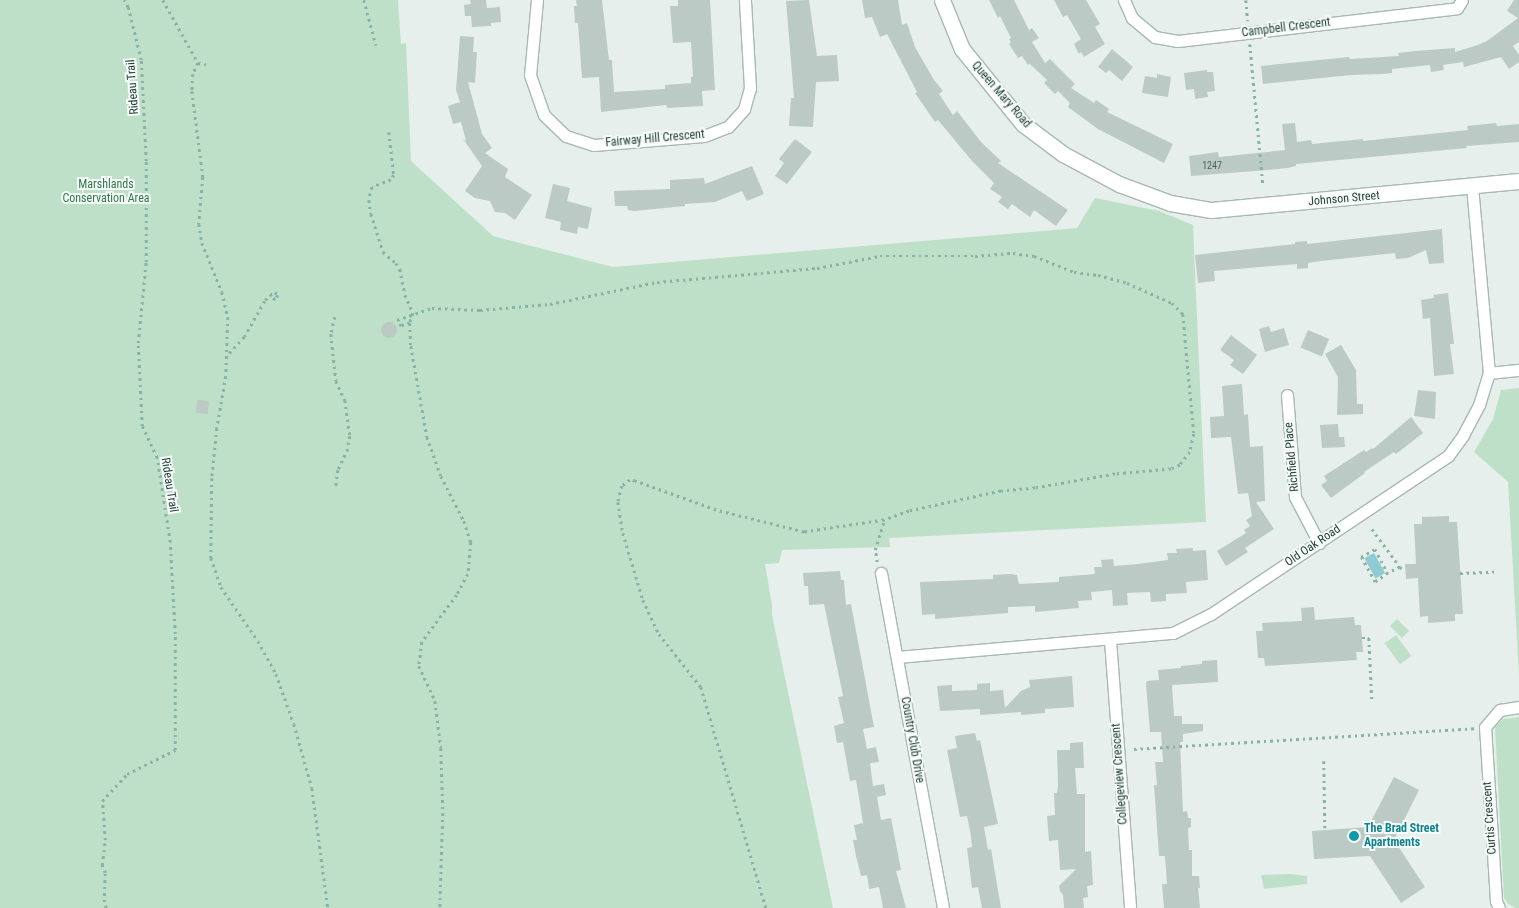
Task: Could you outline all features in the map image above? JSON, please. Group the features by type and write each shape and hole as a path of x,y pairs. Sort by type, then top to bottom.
{"street":[{"name":"Fairway Hill Crescent","path":"537,0 530,75 544,115 566,136 594,145 704,136 728,127 744,109 750,88 744,0"},
{"name":"Queen Mary Road","path":"942,0 962,49 1023,124 1063,154 1119,184 1170,203"},
{"name":"Campbell Crescent","path":"1124,0 1132,18 1155,37 1178,40 1457,8 1462,0"},
{"name":"Johnson Street","path":"1170,203 1211,210 1519,181"},
{"name":"Old Oak Road","path":"897,657 1110,640 1173,633 1211,614 1319,544 1448,456 1463,435 1479,405 1489,373 1472,186"},
{"path":"1489,373 1519,370"},
{"name":"Richfield Place","path":"1287,395 1295,497 1319,544"},
{"name":"Country Club Drive","path":"879,568 943,908"},
{"name":"Collegeview Crescent","path":"1110,640 1130,908"},
{"path":"1485,727 1500,710 1519,706"},
{"name":"Curtis Crescent","path":"1485,727 1496,901 1499,908"}],"path":[{"name":"Rideau Trail","path":"106,908 104,902 105,873 102,865 105,840 102,801 127,774 175,750 175,634 170,542 157,458 142,426 138,342 146,262 146,161 141,60 128,7 124,0"},
{"path":"163,0 198,63"},
{"path":"364,0 376,45"},
{"path":"1246,0 1263,184"},
{"path":"198,63 206,64"},
{"path":"198,63 193,74 192,91 203,177 199,224 202,244 222,292 228,317 228,354 212,478 211,558 221,588 258,641 276,674 294,724 313,796 328,908"},
{"path":"390,132 394,175 392,180 372,187 369,194 370,207 378,242 383,252 396,263 400,270 405,295 413,313 410,323 411,346 426,437 441,476 464,521 471,542 468,574 457,595 422,642 419,666 435,701 441,748 443,813 440,908"},
{"path":"410,323 401,326 397,320 432,308 480,310 558,303 657,282 817,268 880,256 1013,253 1034,256 1074,272 1098,275 1127,283 1178,308 1184,321 1186,361 1194,434 1190,452 1180,465 1171,469 1114,474 1035,488 1001,491 909,510 884,520 804,532 710,508 635,481 625,482 619,492 623,533 643,600 659,634 700,687 766,908"},
{"path":"228,354 244,337 270,296"},
{"path":"335,317 331,334 336,381 346,400 350,436 348,449 338,470 336,486"},
{"path":"879,568 876,550 884,520"},
{"path":"1372,529 1405,571"},
{"path":"1388,573 1375,549 1362,557 1375,582 1400,567"},
{"path":"1460,573 1494,572"},
{"path":"1362,638 1369,638 1372,700"},
{"path":"1134,749 1485,727"},
{"path":"1324,761 1325,828"}],"green space":[{"name":"Marshlands Conservation Area","path":"0,0 398,0 401,44 406,43 411,161 493,236 613,267 1077,228 1095,198 1159,211 1193,225 1206,522 889,538 890,547 782,550 779,563 765,564 772,615 833,908 0,908"},
{"path":"1519,388 1519,675 1508,482 1474,452 1493,419 1501,390"},
{"path":"1397,619 1409,631 1402,638 1390,626"},
{"path":"1396,635 1411,656 1400,664 1385,643"},
{"path":"1519,717 1519,908 1515,908 1507,903 1504,898 1495,727 1503,719"},
{"path":"1290,874 1307,876 1307,884 1264,889 1261,875"}],"water":[{"path":"1374,553 1385,573 1376,578 1364,558"}],"building":[{"path":"470,0 486,0 487,8 500,7 501,22 491,23 491,26 472,27 471,16 465,16 464,5 471,4"},
{"path":"576,0 602,0 609,60 612,60 614,92 665,89 665,85 691,83 691,77 693,77 691,42 673,43 670,6 678,6 678,0 710,0 715,90 702,91 703,106 667,108 666,105 601,112 599,77 582,78 578,23 575,23 574,6 577,6"},
{"path":"809,0 817,56 837,55 839,81 816,82 813,127 789,126 791,98 794,98 786,1"},
{"path":"862,0 898,0 902,25 907,23 915,47 934,80 943,91 939,94 953,115 957,111 981,142 1001,161 998,163 1068,210 1056,226 1034,210 1030,217 1012,204 1008,209 998,202 1002,197 990,189 994,183 972,161 938,120 935,122 915,93 917,92 887,34 880,37 872,17 865,18"},
{"path":"989,0 1014,0 1029,30 1032,28 1039,38 1032,42 1045,63 1050,59 1075,84 1071,88 1094,103 1096,100 1109,109 1107,112 1173,144 1164,163 1098,129 1068,107 1070,103 1058,91 1055,94 1044,83 1047,80 1030,64 1028,65 1022,56 1018,58 1009,44 1011,42 1009,39 1011,38 1000,16 998,18"},
{"path":"1054,0 1086,0 1100,24 1095,27 1105,44 1084,57 1081,52 1079,54 1074,44 1081,39 1067,15 1063,17"},
{"path":"1514,0 1519,0 1519,42 1513,46 1519,55 1519,62 1509,69 1501,57 1464,67 1463,62 1443,65 1444,70 1431,72 1430,65 1392,69 1392,73 1263,84 1261,66 1349,57 1350,59 1399,56 1398,53 1455,48 1455,52 1478,45 1487,41 1518,18 1507,11"},
{"path":"460,36 474,37 473,52 477,52 475,83 468,82 482,134 492,148 485,153 508,169 505,177 532,195 515,220 505,213 495,212 490,201 475,198 465,191 482,166 463,139 466,141 461,122 453,124 448,106 460,102 456,90"},
{"path":"1112,49 1133,67 1122,81 1109,70 1106,73 1098,67"},
{"path":"1207,70 1207,72 1213,72 1215,91 1207,92 1208,97 1195,99 1194,89 1186,90 1184,73"},
{"path":"1157,74 1171,77 1168,97 1142,93 1145,76 1157,78"},
{"path":"1295,123 1297,142 1311,140 1312,144 1363,139 1363,141 1468,130 1467,126 1496,123 1497,126 1519,124 1519,142 1296,164 1296,166 1288,168 1191,176 1189,156 1218,152 1219,157 1285,150 1282,124"},
{"path":"795,139 812,152 787,184 775,176 784,163 779,159"},
{"path":"752,166 764,194 747,201 742,191 715,202 685,204 685,206 634,211 628,210 627,206 615,206 614,191 670,189 670,180 704,178 705,184"},
{"path":"553,184 570,188 567,201 592,208 588,229 578,227 577,234 560,230 561,222 545,218"},
{"path":"1442,229 1444,263 1429,264 1426,250 1408,258 1396,259 1395,253 1308,263 1308,268 1297,269 1297,264 1214,271 1215,281 1198,283 1195,255 1295,244 1295,242 1307,241 1307,244"},
{"path":"1448,293 1454,344 1450,344 1454,374 1434,376 1430,318 1423,319 1421,300 1434,298 1433,295"},
{"path":"389,322 397,330 389,338 381,330"},
{"path":"1269,326 1271,332 1284,328 1289,345 1265,352 1259,329"},
{"path":"1308,330 1329,339 1322,356 1301,347"},
{"path":"1231,335 1257,355 1243,374 1230,365 1234,360 1220,350"},
{"path":"1341,345 1356,370 1357,404 1363,404 1363,414 1337,415 1338,377 1325,354"},
{"path":"1242,384 1244,415 1248,414 1250,447 1263,446 1265,501 1256,502 1274,529 1245,548 1248,552 1226,566 1217,551 1246,533 1244,530 1250,526 1246,520 1252,516 1248,493 1238,494 1231,437 1211,438 1210,417 1224,416 1222,386"},
{"path":"1418,390 1436,392 1435,419 1414,416"},
{"path":"197,400 209,401 208,414 196,413"},
{"path":"1411,417 1423,433 1396,454 1394,452 1364,472 1331,498 1321,485 1327,481 1324,476 1364,450 1366,452 1373,449"},
{"path":"1338,424 1339,437 1344,437 1345,447 1322,448 1320,425"},
{"path":"1449,516 1449,522 1457,522 1463,614 1455,614 1455,621 1428,623 1428,616 1420,617 1418,578 1406,579 1405,564 1416,564 1414,524 1422,524 1422,517"},
{"path":"1193,548 1193,551 1206,550 1208,580 1186,582 1187,593 1166,594 1166,601 1151,602 1150,592 1127,593 1128,605 1113,606 1112,590 1091,592 1092,600 1078,601 1079,608 1035,612 1035,606 1008,607 1008,613 935,619 935,614 922,615 920,582 993,579 993,575 1010,574 1017,575 1019,584 1059,582 1059,577 1095,574 1094,567 1102,567 1101,560 1113,559 1114,566 1138,564 1168,560 1167,553 1177,553 1176,549"},
{"path":"840,571 841,580 844,580 846,605 851,604 874,727 863,729 867,749 876,747 879,762 870,763 873,786 884,784 886,795 877,797 881,820 891,818 901,870 896,871 906,908 883,908 879,887 869,889 867,875 861,876 856,856 853,840 857,840 854,825 863,823 856,780 850,781 843,742 837,743 834,726 844,723 838,697 843,696 824,604 809,605 808,586 804,586 803,573"},
{"path":"1314,607 1315,620 1354,617 1355,625 1361,625 1363,652 1356,652 1357,660 1265,666 1264,658 1258,658 1256,631 1263,631 1262,623 1302,621 1301,608"},
{"path":"1217,660 1218,682 1172,685 1174,716 1182,716 1182,724 1203,724 1203,731 1183,734 1183,742 1180,742 1183,812 1187,811 1188,818 1191,818 1191,827 1188,828 1189,850 1192,850 1192,876 1199,876 1200,908 1164,908 1162,884 1167,884 1165,856 1159,856 1154,785 1157,785 1155,762 1163,762 1161,732 1150,732 1146,684 1147,681 1159,680 1158,670 1181,668 1181,666 1202,664 1202,661"},
{"path":"1072,676 1074,707 1045,709 1045,713 1021,715 1021,712 980,715 980,709 940,711 937,686 952,685 952,691 977,690 977,684 990,683 990,691 1003,690 1005,708 1021,691 1030,687 1029,680"},
{"path":"975,733 977,741 980,740 998,824 984,827 988,850 991,849 1001,908 982,908 978,887 972,888 967,848 972,847 971,836 967,816 960,817 947,750 957,748 955,736"},
{"path":"1083,742 1084,768 1075,768 1077,794 1085,794 1085,852 1091,851 1093,885 1087,886 1088,897 1083,898 1084,908 1064,908 1063,895 1059,886 1076,869 1060,870 1058,840 1049,841 1047,816 1055,815 1054,793 1057,793 1058,785 1057,750 1070,750 1070,743"},
{"name":"The Brad Street Apartments","path":"1394,777 1419,790 1394,840 1425,887 1401,903 1370,856 1314,859 1312,831 1368,827"}],"place":[{"name":"The Brad Street Apartments","path":"1354,836"}]}
